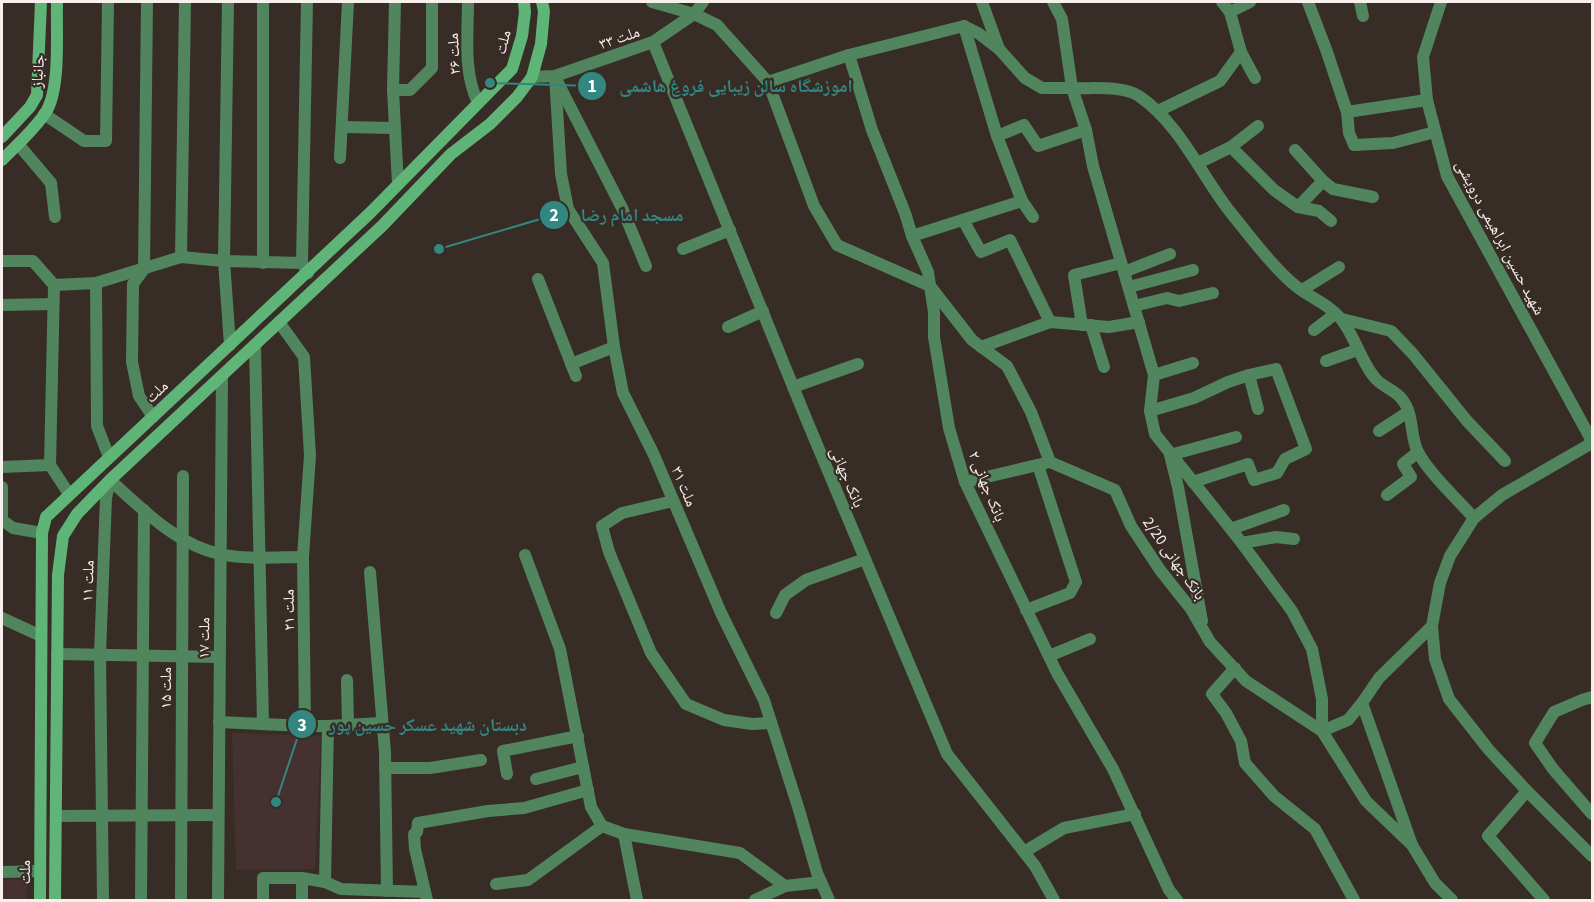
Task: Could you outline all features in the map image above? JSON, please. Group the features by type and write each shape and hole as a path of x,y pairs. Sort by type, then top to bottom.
{"main road":[{"name":"جانباز","path":"2,137 30,107 37,95 41,2"},
{"name":"جانباز","path":"2,160 44,114 55,87 57,2"},
{"name":"ملت","path":"40,900 42,533 46,517 230,345 305,268 398,184 512,69 522,36 524,2"},
{"name":"ملت","path":"55,900 58,575 63,536 77,514 111,480 382,226 451,154 490,124 517,97 532,77 541,44 544,11 542,2"},
{"path":"16,122 28,134"},
{"path":"440,141 451,154"},
{"path":"305,268 320,285"},
{"path":"99,467 111,480"}],"street":[{"path":"44,114 84,141 106,141 108,2"},
{"path":"147,2 144,269 133,284 132,362 139,396 153,417"},
{"path":"181,257 185,2"},
{"path":"228,2 224,261 230,345"},
{"path":"262,2 263,263"},
{"path":"54,285 96,282 181,257 305,268 307,2"},
{"path":"340,158 348,2"},
{"path":"395,2 393,90 398,184"},
{"path":"393,90 410,90 432,68 432,2"},
{"name":"ملت ۲۶","path":"468,2 468,59 472,91 478,103"},
{"path":"652,2 694,14 717,26 768,82 814,206 837,245 930,286 972,339 1007,366 1031,412 1076,582 1070,593 1026,610"},
{"name":"ملت ۳۳","path":"532,77 555,76 653,42 694,14 703,2"},
{"path":"982,2 999,49"},
{"path":"1053,2 1062,19 1072,88 1086,130 1093,166 1154,375 1150,411 1155,434 1292,610 1312,649 1322,699 1322,731 1348,720 1379,678 1432,626"},
{"path":"1222,2 1230,12 1241,52 1256,78"},
{"path":"1230,12 1250,2"},
{"path":"1309,2 1347,112 1349,133 1354,145 1393,143 1435,132"},
{"path":"1360,2 1363,16"},
{"name":"شهید حسین ابراهیمی درویشی","path":"1441,2 1423,57 1427,100 1447,176 1593,442"},
{"path":"768,82 849,55 963,26 978,33 999,49 1025,78 1042,88 1122,90 1136,94 1158,111 1186,144 1229,211 1264,253 1302,290 1319,300 1338,316 1375,379 1401,397 1412,420 1418,452 1439,480 1474,518"},
{"path":"963,26 997,136 1022,201 1033,217"},
{"name":"بانک جهانی","path":"653,42 793,387 947,754 1035,866 1054,900"},
{"path":"1158,111 1220,81 1241,52"},
{"name":"بانک جهانی ۲","path":"849,55 872,130 928,273 934,338 949,428 965,482 1048,656 1113,769 1169,890 1176,900"},
{"path":"555,76 622,208 646,266"},
{"name":"ملت ۳۱","path":"555,76 561,174 568,209 603,263 614,347 623,393 654,454 721,613 764,700 828,900"},
{"path":"1347,112 1427,100"},
{"path":"997,136 1024,125 1038,146 1086,130"},
{"path":"1198,163 1231,147 1258,126"},
{"path":"342,127 395,128"},
{"path":"18,144 51,183 56,217"},
{"path":"1231,147 1274,190 1299,207 1319,211 1331,221"},
{"path":"1295,150 1333,189 1372,197"},
{"path":"1299,207 1323,181"},
{"path":"912,236 1022,201"},
{"path":"963,220 981,252 1010,240 1050,322"},
{"path":"683,249 730,230"},
{"path":"1104,367 1087,325 1074,275 1123,268 1170,254"},
{"path":"2,261 33,261 54,285 50,465 69,494"},
{"path":"1302,290 1339,267"},
{"path":"1129,287 1193,270"},
{"path":"538,279 576,376"},
{"path":"96,282 97,426 109,458"},
{"path":"1134,306 1167,298 1179,300 1212,292"},
{"path":"2,305 53,304"},
{"path":"728,327 763,311"},
{"path":"1314,330 1338,316 1391,330 1467,421 1505,461"},
{"name":"ملت ۲۱","path":"279,322 304,357 310,455 303,557 305,726"},
{"path":"981,347 1050,322 1109,327 1139,322"},
{"path":"255,345 263,724"},
{"path":"572,364 614,347"},
{"path":"1326,362 1357,350"},
{"path":"1154,375 1193,363"},
{"path":"793,387 858,364"},
{"path":"1150,411 1194,398 1248,375 1276,369 1306,449 1285,459 1277,474 1260,480 1254,480 1248,464 1193,482"},
{"path":"1248,375 1258,409"},
{"name":"ملت ۱۷","path":"218,900 222,376"},
{"path":"1379,431 1408,412"},
{"path":"1170,455 1236,436"},
{"path":"1593,442 1502,495 1474,518 1450,556 1440,583 1432,626 1435,659 1449,699 1489,750 1593,856"},
{"path":"1387,495 1411,477 1403,464 1418,452"},
{"path":"1170,455 1178,487 1203,631"},
{"path":"965,482 1044,464"},
{"name":"بانک جهانی 2/20","path":"1044,464 1115,490 1137,535 1160,570 1191,609 1210,642 1246,681 1322,731 1366,801 1412,845"},
{"path":"2,467 50,465"},
{"name":"ملت ۱۵","path":"181,900 183,476"},
{"path":"111,480 144,510 183,540 220,554 303,557"},
{"name":"ملت ۱۱","path":"103,900 100,655 106,498 111,480"},
{"path":"2,487 2,520 13,528 42,533"},
{"path":"673,501 622,513 602,526 609,552 651,653 686,704 724,720 752,724 770,723"},
{"path":"141,900 144,510"},
{"path":"1231,529 1284,510"},
{"path":"1242,543 1276,537 1294,539"},
{"path":"525,555 560,649 591,807 602,826 624,834 740,853 785,886"},
{"path":"776,613 785,595 806,580 865,558"},
{"path":"370,572 385,768 387,891"},
{"path":"2,618 41,636"},
{"path":"1048,656 1090,639"},
{"path":"57,654 219,657"},
{"path":"1235,668 1212,694 1226,713 1241,741 1245,763 1274,796 1314,829 1354,900"},
{"path":"347,680 348,725"},
{"path":"1593,698 1582,700 1554,712 1535,742 1552,769 1593,814"},
{"path":"1362,703 1412,845 1435,883 1452,900"},
{"path":"219,722 305,726 382,723"},
{"path":"325,882 328,726"},
{"path":"507,774 502,751 578,736"},
{"path":"385,768 430,768 481,760"},
{"path":"536,779 583,767"},
{"path":"263,900 263,878 302,878 325,882 341,895 387,891 426,896 415,849 414,834 417,832 418,823 488,811 524,808 588,790"},
{"path":"1527,791 1488,836 1544,900"},
{"path":"1024,852 1064,828 1135,814"},
{"path":"56,816 218,815"},
{"path":"496,884 528,880 602,826"},
{"path":"624,834 637,900"},
{"path":"2,872 40,870"},
{"path":"302,878 302,900"},
{"path":"755,900 785,886 821,882"}],"shaded area":[{"path":"232,733 321,736 315,869 236,870"},
{"path":"28,879 26,900 2,900 2,880"}],"place":[{"name":"اموزشگاه سالن زیبایی فروغ هاشمی","path":"490,83"},
{"name":"مسجد امام رضا","path":"439,249"},
{"name":"دبستان شهید عسکر حسین پور","path":"276,802"}]}
